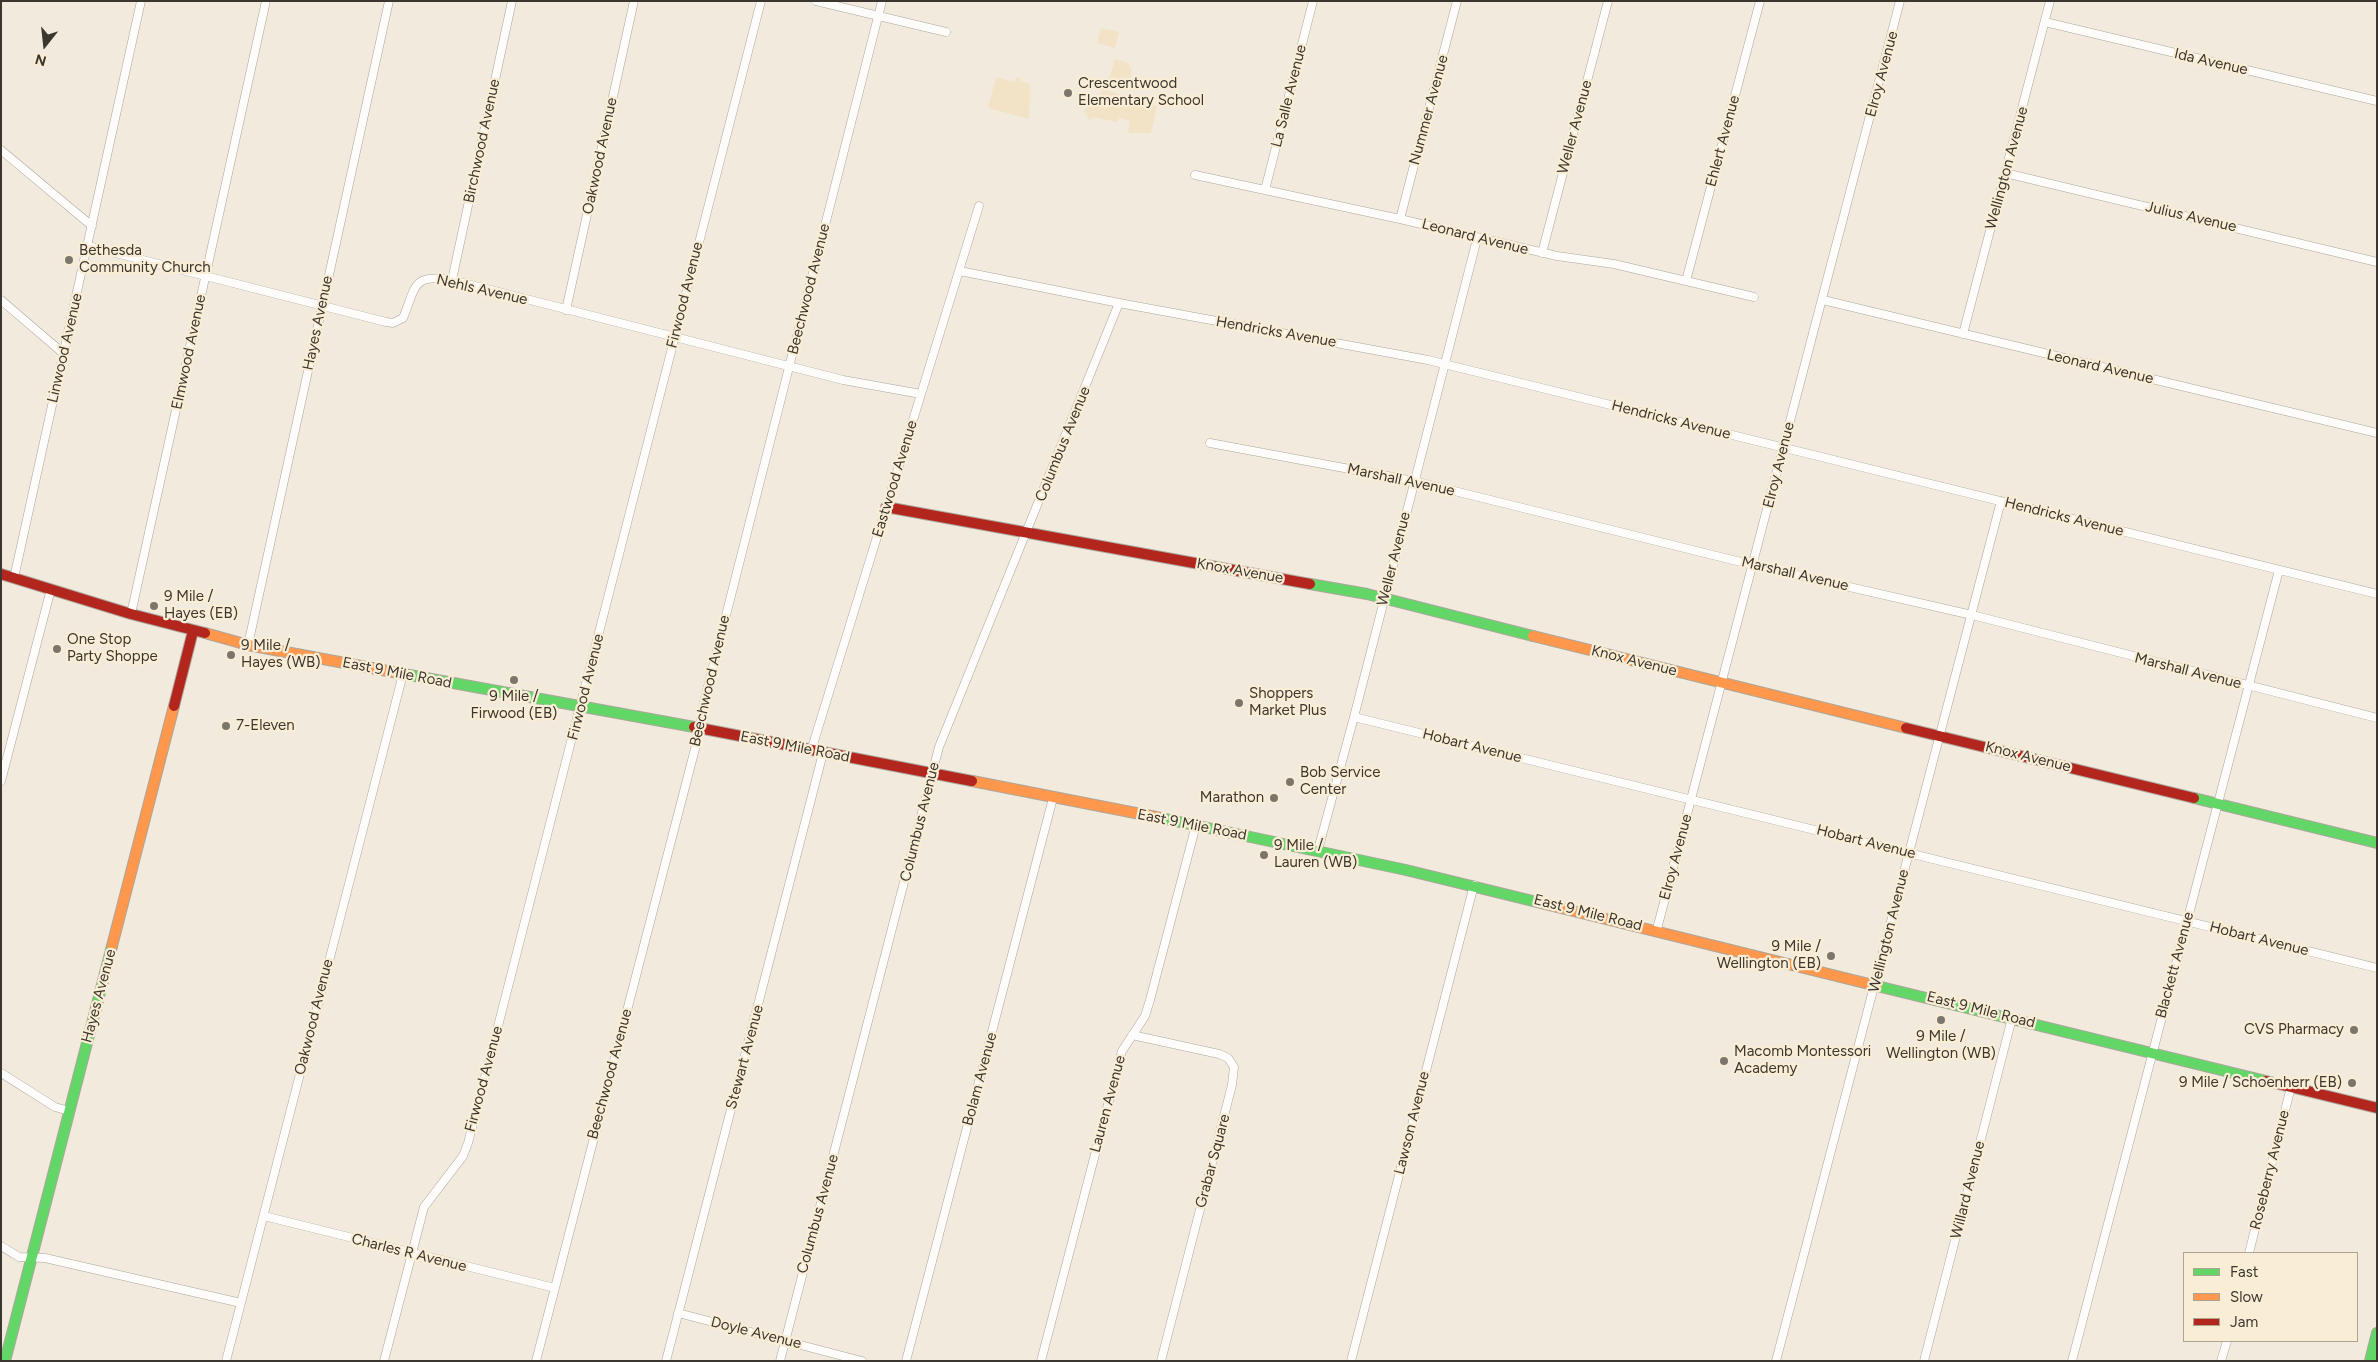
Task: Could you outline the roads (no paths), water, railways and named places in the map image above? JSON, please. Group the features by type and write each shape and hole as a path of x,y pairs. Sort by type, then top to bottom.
{"main road":[{"name":"Knox Avenue","path":"886,507 1384,599 2377,843"},
{"name":"East 9 Mile Road","path":"1,574 131,614 248,645 698,728 1196,825 1474,885 2377,1108"},
{"name":"Hayes Avenue","path":"5,1361 193,631"},
{"path":"2370,1361 2377,1333"}],"street":[{"name":"Linwood Avenue","path":"14,578 141,1"},
{"name":"Elmwood Avenue","path":"131,614 266,1"},
{"name":"Hayes Avenue","path":"248,645 389,1"},
{"name":"Birchwood Avenue","path":"452,280 512,1"},
{"name":"Oakwood Avenue","path":"566,310 634,1"},
{"name":"Firwood Avenue","path":"384,1361 427,1200 463,1156 468,1143 761,1"},
{"path":"816,1 946,32"},
{"name":"Beechwood Avenue","path":"536,1361 696,745 698,728 882,1"},
{"name":"La Salle Avenue","path":"1265,190 1313,1"},
{"name":"Nummer Avenue","path":"1400,219 1457,1"},
{"name":"Weller Avenue","path":"1542,253 1608,1"},
{"name":"Ehlert Avenue","path":"1686,282 1760,1"},
{"name":"Elroy Avenue","path":"1657,930 1900,1"},
{"name":"Wellington Avenue","path":"1962,334 2050,1"},
{"name":"Ida Avenue","path":"2045,22 2377,101"},
{"path":"1,150 75,214 92,226"},
{"name":"Julius Avenue","path":"2005,173 2377,262"},
{"name":"Leonard Avenue","path":"1196,175 1470,234 1477,239 1542,253 1614,264 1754,297"},
{"name":"Eastwood Avenue","path":"811,751 979,206"},
{"name":"Weller Avenue","path":"1318,850 1477,239"},
{"name":"Nehls Avenue","path":"88,246 322,307 393,323 403,318 413,288 419,281 433,277 452,280 843,380 921,394"},
{"name":"Hendricks Avenue","path":"960,271 1119,304 1428,360 2377,594"},
{"path":"1,300 64,354"},
{"name":"Leonard Avenue","path":"1823,300 2377,433"},
{"name":"Columbus Avenue","path":"780,1361 940,747 1119,304"},
{"name":"Marshall Avenue","path":"1210,443 1414,481 1753,565 1972,615 2377,718"},
{"name":"Wellington Avenue","path":"1776,1361 2001,501"},
{"name":"Blackett Avenue","path":"2072,1361 2279,570"},
{"path":"1,781 51,589"},
{"name":"Oakwood Avenue","path":"226,1361 403,674"},
{"name":"Hobart Avenue","path":"1354,717 2377,968"},
{"name":"Stewart Avenue","path":"666,1361 824,753"},
{"name":"Bolam Avenue","path":"906,1361 1053,798"},
{"name":"Lauren Avenue","path":"1040,1361 1122,1051 1145,1016 1196,825"},
{"name":"Lawson Avenue","path":"1351,1361 1474,885"},
{"name":"Willard Avenue","path":"1924,1361 2012,1018"},
{"name":"Grabar Square","path":"1132,1035 1219,1054 1228,1058 1234,1067 1232,1085 1161,1361"},
{"path":"1,1074 54,1107 69,1111"},
{"name":"Roseberry Avenue","path":"2249,1252 2292,1087"},
{"name":"Charles R Avenue","path":"264,1216 555,1288"},
{"path":"1,1246 19,1257 45,1258 241,1303"},
{"name":"Doyle Avenue","path":"678,1313 862,1361"},
{"path":"2221,1361 2226,1342"}],"place":[{"name":"Crescentwood Elementary School","path":"1068,93"},
{"name":"Bethesda Community Church","path":"69,260"},
{"name":"9 Mile / Hayes (EB)","path":"154,606"},
{"name":"One Stop Party Shoppe","path":"57,649"},
{"name":"9 Mile / Hayes (WB)","path":"231,655"},
{"name":"9 Mile / Firwood (EB)","path":"514,680"},
{"name":"Shoppers Market Plus","path":"1239,703"},
{"name":"7-Eleven","path":"226,726"},
{"name":"Bob Service Center","path":"1290,782"},
{"name":"Marathon","path":"1274,798"},
{"name":"9 Mile / Lauren (WB)","path":"1264,855"},
{"name":"9 Mile / Wellington (EB)","path":"1831,956"},
{"name":"9 Mile / Wellington (WB)","path":"1941,1020"},
{"name":"CVS Pharmacy","path":"2354,1030"},
{"name":"Macomb Montessori Academy","path":"1724,1061"},
{"name":"9 Mile / Schoenherr (EB)","path":"2352,1083"}]}
